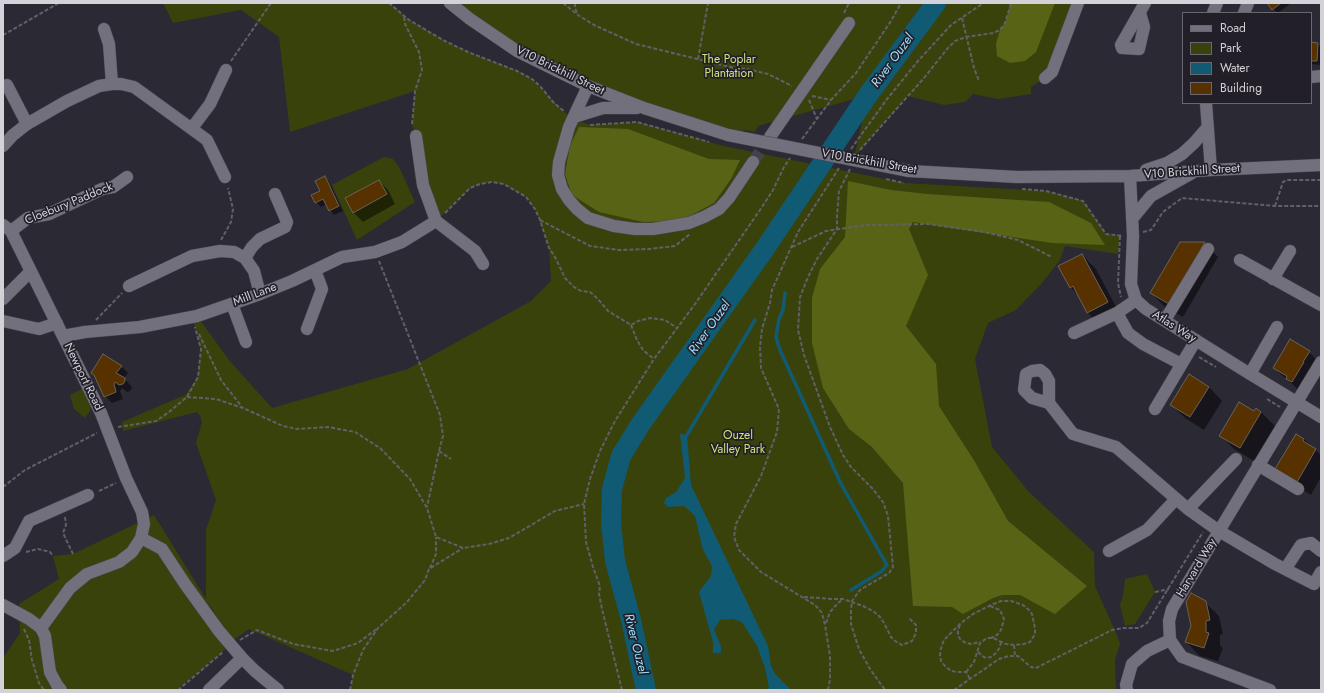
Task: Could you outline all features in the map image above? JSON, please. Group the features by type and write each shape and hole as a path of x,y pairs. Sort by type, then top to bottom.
{"street":[{"name":"V10 Brickhill Street","path":"450,3 470,19 517,51 588,86 644,108 728,134 908,171 1017,177 1130,176 1211,170 1321,165"},
{"path":"1045,78 1052,72 1078,3"},
{"path":"770,137 849,23"},
{"path":"104,29 109,44 112,84"},
{"path":"192,128 210,104 226,70"},
{"path":"3,146 13,135 27,124 92,88 112,84 134,87 207,140 225,177"},
{"path":"7,85 27,124"},
{"path":"588,86 573,118 559,162 558,175 562,189 569,200 576,209 588,218 614,226 653,230 689,223 719,209 729,198 753,162"},
{"path":"1206,104 1211,170"},
{"path":"573,118 603,108 644,108"},
{"path":"1074,333 1118,313 1136,300 1131,284 1133,236 1130,176 1167,163 1182,154 1208,128"},
{"path":"416,136 422,185 436,221 475,251 483,264"},
{"path":"1132,219 1151,196 1194,171"},
{"name":"Cloebury Paddock","path":"7,228 28,218 49,214 102,189 113,187 127,177"},
{"path":"245,258 252,247 260,239 286,227 287,222 274,194"},
{"name":"Mill Lane","path":"63,336 85,332 140,327 190,317 260,294 315,270 342,256 375,252 402,242 436,221"},
{"name":"Newport Road","path":"7,228 31,272 101,413 126,478 142,512 144,524 141,538 132,552 119,562 87,574 70,588 41,628"},
{"path":"1164,320 1208,249"},
{"path":"129,286 192,256 220,251 234,252 245,258 254,271 260,294"},
{"path":"1273,279 1290,251"},
{"path":"1240,260 1321,306"},
{"path":"306,329 322,289 315,270"},
{"path":"3,299 31,272"},
{"name":"Atlas Way","path":"1136,300 1146,309 1321,417"},
{"path":"232,304 246,342"},
{"path":"1118,313 1128,332 1143,344 1181,364"},
{"path":"3,321 39,329 56,323"},
{"path":"1250,374 1277,327"},
{"path":"1155,409 1196,340"},
{"name":"Harvard Way","path":"1170,640 1169,621 1172,609 1321,362"},
{"path":"1049,403 1073,434 1116,447 1188,509 1219,531 1275,564 1286,568 1314,584 1321,572"},
{"path":"1188,509 1236,459"},
{"path":"1258,465 1298,489"},
{"path":"3,556 15,548 29,521 88,495"},
{"path":"1109,551 1147,530 1176,499"},
{"path":"141,538 162,549 218,631 255,672 278,690"},
{"path":"1286,568 1301,545 1311,543 1321,551"},
{"path":"3,605 41,628 45,636 50,672 57,686 61,690"},
{"path":"1127,690 1126,685 1132,664 1147,651 1170,640 1182,657 1270,690"},
{"path":"209,690 242,658"}],"path":[{"path":"3,35 59,3"},
{"path":"226,70 271,3"},
{"path":"389,3 409,20 443,40 468,52 511,68 532,79 554,103 573,118 590,125 637,122 709,142"},
{"path":"563,3 594,25 636,44 734,68 747,69 768,74 801,91"},
{"path":"575,3 575,8 578,15"},
{"path":"698,58 708,3"},
{"path":"801,141 831,100 856,73 891,21 901,3"},
{"path":"850,152 887,99 918,61 951,25 981,3"},
{"path":"860,150 955,41 966,37 993,33 1000,30 1005,23 1011,3"},
{"path":"404,16 405,24 419,52 422,70 415,91 412,124 416,136"},
{"path":"962,18 978,81"},
{"path":"817,120 808,95 831,100"},
{"path":"622,690 602,609 599,594 600,586 586,542 584,504 590,479 600,450 615,421 654,359 699,298 762,207 792,154"},
{"path":"828,690 830,679 830,656 822,613 816,605 782,586 761,572 739,550 734,537 736,524 761,476 777,432 779,409 761,368 760,347 762,329 770,303 772,290 798,232 842,163"},
{"path":"853,164 839,191 837,229 817,259 800,297 798,330 804,355 830,427 843,455 851,467 876,492 883,502 888,516 893,567 889,573 860,590 852,601 851,610 852,624 859,649 870,669 885,690"},
{"path":"220,251 220,243 231,222 233,209 225,177"},
{"path":"1275,206 1283,182 1287,180 1321,180"},
{"path":"436,221 470,188 480,184 492,182 504,184 526,198 535,209 549,248 565,278 574,287 581,291 590,292 598,299 608,312 631,325 643,350 654,359"},
{"path":"1022,189 1046,191 1083,201 1106,234 1120,236 1133,236 1151,230 1163,212 1182,198 1275,206 1321,206"},
{"path":"790,248 826,231 837,229 866,225 935,225 984,232 1018,240 1052,257"},
{"path":"375,252 440,415 443,436 427,508"},
{"path":"85,332 129,286"},
{"path":"190,317 221,380 243,408"},
{"path":"631,325 638,321 650,318 665,320 676,328"},
{"path":"113,427 156,421 187,397 198,377 201,349 197,330"},
{"path":"178,690 231,646 257,630 293,644 333,651 358,643 378,628 407,602 425,580 436,554 436,536 427,508 410,479 380,448 355,432 328,427 297,429 283,426 243,408 216,399 187,397"},
{"path":"3,487 25,470 100,431"},
{"path":"439,451 451,459"},
{"path":"88,495 126,478"},
{"path":"429,570 463,548 490,544 508,538 555,511 584,504"},
{"path":"62,506 66,525 63,533 73,554"},
{"path":"954,690 999,659 1009,656 1018,656 1031,667 1036,668 1112,630 1125,627 1139,628 1147,623 1209,523"},
{"path":"436,536 463,548"},
{"path":"24,552 38,550 50,552 53,556"},
{"path":"1155,592 1169,589"},
{"path":"803,597 843,599 852,601 873,611 884,623 891,637 902,645 908,644 912,641 916,633 916,625 909,618"},
{"path":"825,625 830,612 843,599"},
{"path":"966,672 951,671 941,661 940,655 940,648 944,640 960,624 973,614 989,605 1001,601 1011,601 1023,606 1032,614 1036,628 1030,642 1014,645 990,638"},
{"path":"960,624 958,636 966,643 971,644 996,635 1001,630 1004,619 1000,610 989,605"},
{"path":"15,612 29,640 32,660 39,683 44,690"},
{"path":"350,690 353,675 363,650 378,628"},
{"path":"966,672 974,662 980,643 983,640"},
{"path":"978,652 986,658 991,657 1000,647 1001,642"},
{"path":"1014,645 1015,656"},
{"path":"966,672 970,679"}],"green space":[{"name":"Ouzel Valley Park","path":"163,3 389,3 409,20 443,40 468,52 517,71 532,79 562,110 573,119 590,125 637,122 724,146 904,183 1046,191 1083,201 1106,234 1120,236 1118,254 1065,246 1060,260 1042,283 1016,310 988,323 975,359 992,447 1029,492 1094,552 1095,586 1120,644 1115,660 1116,690 350,690 353,675 249,629 232,641 208,603 227,648 176,690 3,690 3,658 20,633 19,604 59,579 53,556 73,554 154,515 206,599 206,530 216,500 196,443 202,422 200,416 197,412 123,431 122,422 185,395 198,377 201,349 197,330 190,317 197,316 229,360 272,408 408,369 531,301 551,281 549,248 535,209 526,197 504,184 492,182 480,184 470,188 436,221 412,124 415,91 290,132 279,37 241,10 173,23"},
{"name":"The Poplar Plantation","path":"450,3 1078,3 1045,78 1031,87 1031,94 998,99 973,94 965,102 944,105 908,96 860,150 853,163 868,95 758,126 755,132 745,130 728,135 644,108 517,51"},
{"path":"1011,3 1055,3 1036,52 1025,61 1010,63 997,56 996,44 1000,30 1005,23"},
{"path":"579,127 628,129 709,159 740,160 731,179 714,203 680,221 643,222 599,212 572,195 565,174 570,146"},
{"path":"384,157 393,159 399,167 415,202 357,240 332,185"},
{"path":"848,181 891,190 927,194 1049,202 1091,223 1105,245 1052,243 913,222 909,229 928,275 906,326 936,364 939,406 975,462 1008,521 1087,586 1055,614 1020,595 1002,595 993,598 963,614 952,607 913,606 903,483 872,447 849,429 823,388 812,343 812,298 820,269 845,237"},
{"path":"82,389 87,394 91,409 85,418 74,409 70,395"},
{"path":"1147,574 1155,592 1135,624 1125,626 1120,605 1123,596 1125,579"}],"water":[{"path":"680,434 687,435 691,485 768,646 771,666 776,675 791,690 766,690 769,688 765,668 757,646 742,622 733,619 720,620 714,630 721,646 721,653 713,653 713,642 699,592 711,576 712,566 703,550 695,516 684,506 668,507 664,503 666,498 676,492 685,478"}],"building":[{"path":"1267,3 1281,3 1272,10"},
{"path":"1312,42 1318,43 1317,61 1312,61"},
{"path":"325,176 339,206 329,211 323,199 315,203 311,195 320,191 315,181"},
{"path":"379,180 387,194 353,213 345,198"},
{"path":"1180,242 1205,242 1169,304 1150,293"},
{"path":"1082,254 1108,302 1087,313 1073,286 1070,288 1058,266"},
{"path":"1290,339 1310,351 1292,382 1286,379 1287,376 1273,368"},
{"path":"103,354 122,366 116,373 125,378 123,384 119,385 115,382 116,392 104,397 94,375 91,373"},
{"path":"1189,374 1209,387 1190,417 1170,405"},
{"path":"1239,402 1254,411 1256,408 1261,412 1240,448 1219,436"},
{"path":"1296,434 1304,439 1303,441 1316,449 1297,482 1275,469"},
{"path":"1191,593 1206,601 1210,620 1206,621 1206,632 1209,633 1204,648 1185,642 1191,626 1186,602"}],"waterway":[{"name":"River Ouzel","path":"646,690 631,620 615,561 611,523 612,489 621,456 640,425 764,250 868,95 936,3"},
{"path":"785,293 783,310 779,319 776,337 780,350 841,484 887,565 882,571 851,590"},
{"path":"687,435 755,320"}],"tunnel":[{"path":"753,162 770,137"}]}
